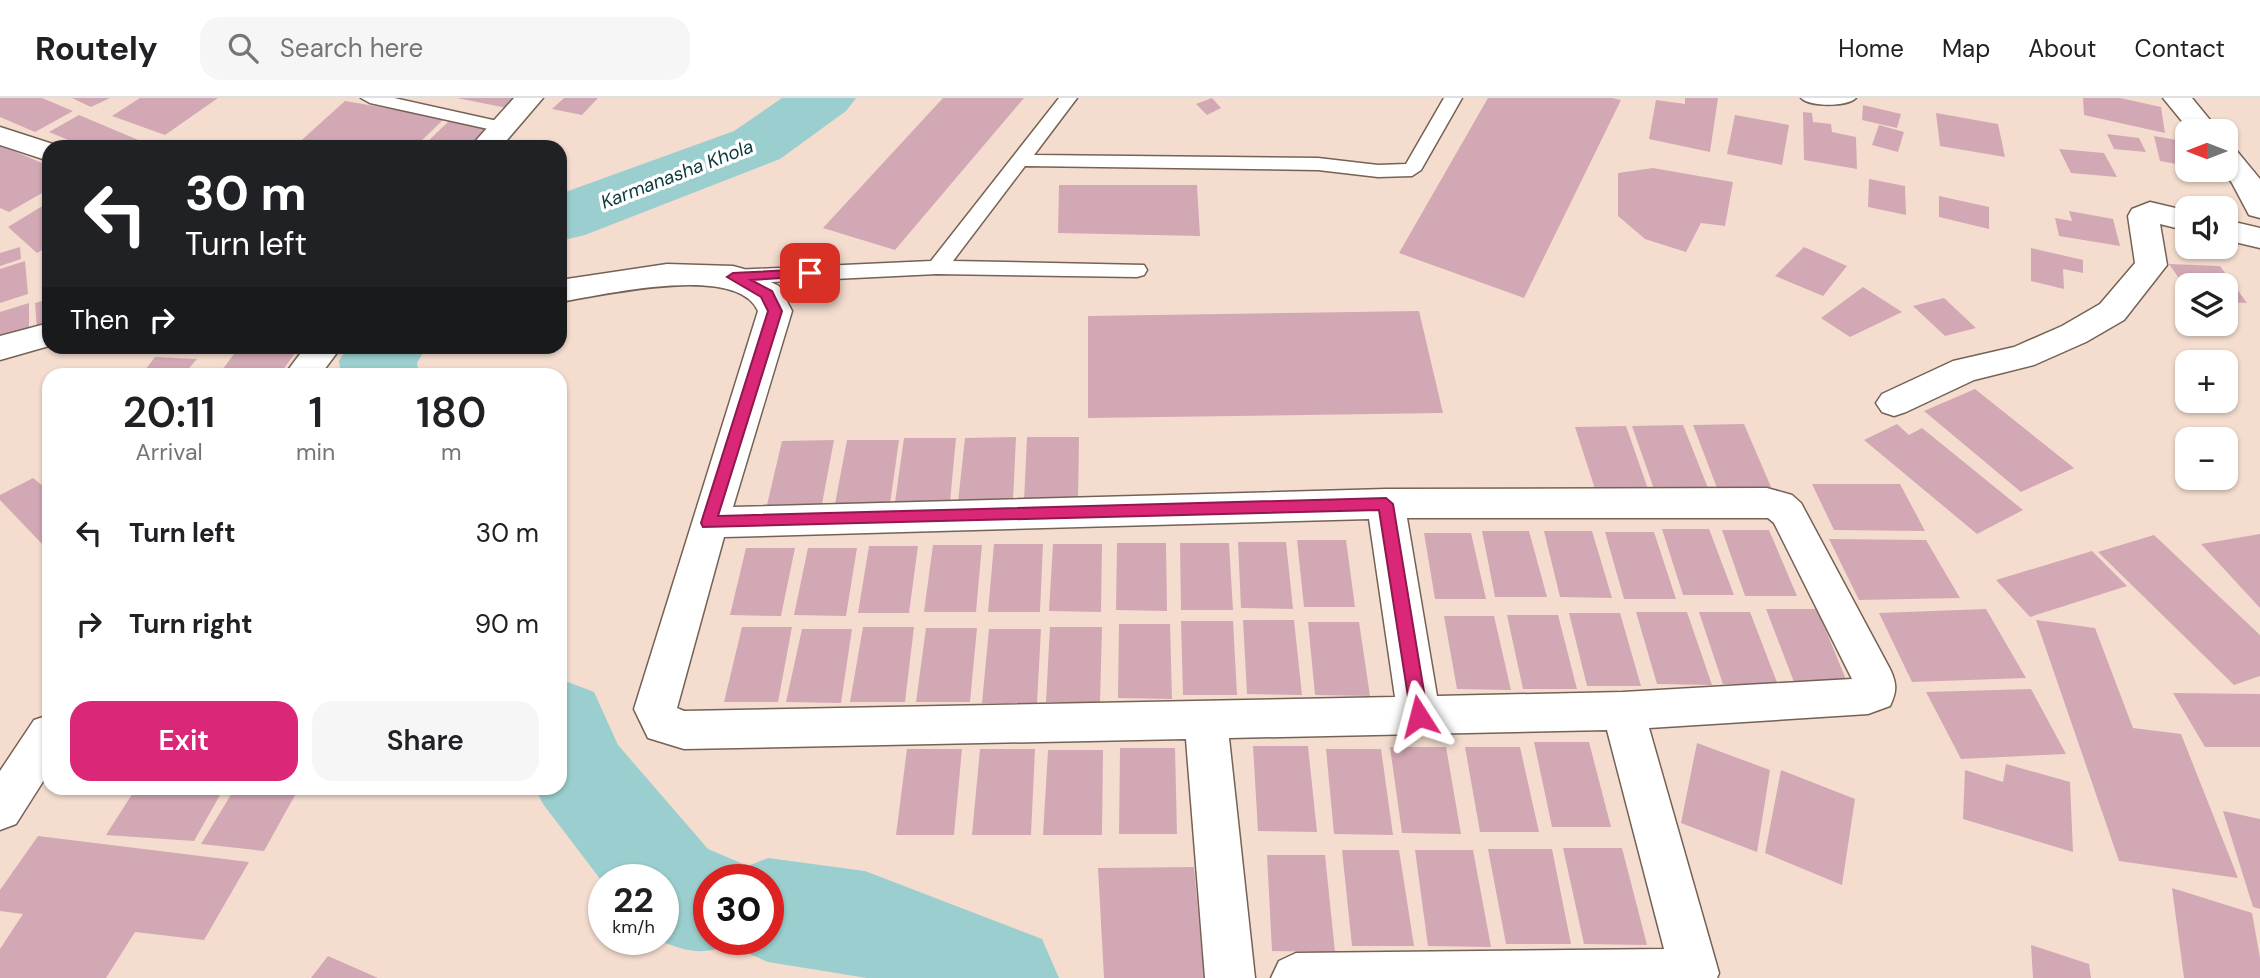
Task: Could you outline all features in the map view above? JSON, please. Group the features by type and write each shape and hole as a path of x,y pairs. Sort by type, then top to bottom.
{"street":[{"path":"493,137 529,98"},
{"path":"2178,98 2195,119"},
{"path":"0,136 42,150"},
{"path":"2238,170 2260,208"},
{"path":"1894,403 1965,370 2043,348 2112,312 2151,265 2143,216 2150,212 2175,218"},
{"path":"2238,233 2260,238"},
{"path":"567,290 667,275 733,277 767,294 775,311 709,523 655,709 663,725 684,730 1623,711 1868,696 1875,693 1875,682 1788,513 1779,505 1767,503 1386,504 709,523"},
{"path":"0,348 42,337"},
{"path":"307,368 319,354"},
{"path":"1386,504 1419,716"},
{"path":"1296,978 1695,973 1623,711"},
{"path":"1206,721 1230,978"},
{"path":"0,809 42,745"}],"lane":[{"path":"370,98 493,137"},
{"path":"937,267 1068,98"},
{"path":"1020,160 1318,164 1378,171 1412,170 1453,98"},
{"path":"1810,98 1847,98"},
{"path":"733,277 937,267 1138,270"}],"building":[{"path":"0,98 42,98 73,111 35,132 0,117"},
{"path":"72,98 110,98 91,107"},
{"path":"140,98 218,98 165,135 112,116"},
{"path":"457,98 518,98 507,108"},
{"path":"564,98 598,98 582,115 552,109"},
{"path":"943,98 1024,98 895,250 823,228"},
{"path":"1212,98 1221,108 1207,115 1196,104"},
{"path":"1488,98 1621,100 1524,298 1399,253"},
{"path":"1685,98 1718,98 1710,152 1649,139 1656,100 1685,104"},
{"path":"2083,98 2120,98 2161,107 2165,133 2084,115"},
{"path":"345,101 445,118 422,140 302,140"},
{"path":"1863,105 1901,114 1897,128 1862,120"},
{"path":"1803,112 1812,113 1813,122 1831,124 1832,132 1856,137 1857,169 1804,160"},
{"path":"1936,113 1998,124 2005,157 1940,146"},
{"path":"79,115 138,140 68,140 49,132"},
{"path":"1735,115 1789,125 1782,165 1727,154"},
{"path":"451,119 491,126 476,140 429,140"},
{"path":"1879,125 1904,132 1898,152 1872,145"},
{"path":"2107,134 2139,138 2146,152 2114,149"},
{"path":"2154,136 2175,140 2175,164 2160,161"},
{"path":"0,145 42,163 42,193 9,212 0,208"},
{"path":"2059,149 2104,153 2117,177 2071,173"},
{"path":"1653,168 1733,182 1725,226 1701,223 1686,252 1645,239 1618,216 1618,173"},
{"path":"1869,179 1905,186 1906,215 1868,207"},
{"path":"1059,185 1197,185 1200,236 1058,233"},
{"path":"1939,196 1989,207 1989,229 1939,217"},
{"path":"42,206 42,250 37,253 8,227"},
{"path":"2069,211 2113,219 2120,246 2059,236 2055,218 2072,221"},
{"path":"20,247 21,259 0,266 0,253"},
{"path":"1804,247 1847,266 1823,296 1775,276"},
{"path":"2031,248 2083,260 2083,273 2063,269 2064,289 2031,281"},
{"path":"25,261 28,294 0,303 0,269"},
{"path":"2169,264 2220,266 2225,273 2175,273"},
{"path":"1863,287 1902,312 1850,337 1821,318"},
{"path":"2238,291 2247,303 2238,303"},
{"path":"1944,298 1976,328 1945,336 1913,306"},
{"path":"42,301 42,329 37,331 35,303"},
{"path":"29,303 29,335 0,344 0,312"},
{"path":"1419,311 1443,413 1088,418 1088,316"},
{"path":"234,354 294,354 284,368 224,368"},
{"path":"155,357 197,359 189,368 147,368"},
{"path":"1975,389 2074,468 2021,492 1924,411"},
{"path":"1744,424 1771,487 1717,488 1693,425"},
{"path":"1897,424 1909,435 1922,428 2023,510 1977,534 1864,440"},
{"path":"1683,425 1708,488 1654,489 1632,426"},
{"path":"1626,426 1648,489 1595,489 1575,427"},
{"path":"1016,437 1013,501 958,502 965,438"},
{"path":"1027,437 1079,437 1078,500 1024,501"},
{"path":"904,438 956,438 950,502 895,502"},
{"path":"834,440 822,504 767,505 782,441"},
{"path":"847,440 899,440 890,504 835,504"},
{"path":"33,478 42,485 42,544 0,500 0,495"},
{"path":"1812,484 1900,484 1925,531 1834,530"},
{"path":"1662,529 1709,529 1734,595 1683,595"},
{"path":"1722,530 1769,530 1797,596 1745,596"},
{"path":"1482,531 1529,531 1547,597 1495,597"},
{"path":"1544,531 1592,531 1612,598 1560,597"},
{"path":"1605,532 1654,532 1676,599 1624,599"},
{"path":"1424,533 1471,533 1486,599 1435,599"},
{"path":"2260,534 2260,608 2201,544"},
{"path":"2154,535 2260,635 2260,676 2234,685 2098,552"},
{"path":"1829,539 1926,540 1960,598 1859,600"},
{"path":"1297,540 1346,540 1355,607 1304,607"},
{"path":"1238,542 1286,542 1293,609 1241,608"},
{"path":"1117,543 1166,543 1167,611 1116,610"},
{"path":"1180,543 1229,543 1233,610 1181,610"},
{"path":"994,544 1043,544 1040,612 988,612"},
{"path":"1053,544 1102,544 1101,612 1049,611"},
{"path":"933,545 982,545 976,612 924,612"},
{"path":"869,546 918,546 909,613 858,613"},
{"path":"746,548 795,548 781,616 730,615"},
{"path":"808,548 857,548 846,616 794,615"},
{"path":"2092,551 2127,586 2030,617 1996,580"},
{"path":"1766,609 1817,609 1847,682 1794,682"},
{"path":"1986,609 2026,678 1912,682 1879,613"},
{"path":"1636,612 1687,612 1712,685 1657,684"},
{"path":"1699,612 1750,612 1778,685 1723,684"},
{"path":"1569,613 1620,613 1641,686 1587,686"},
{"path":"1507,615 1558,615 1577,689 1523,689"},
{"path":"1444,616 1494,616 1511,690 1457,689"},
{"path":"1243,620 1294,620 1302,695 1247,694"},
{"path":"2036,620 2095,628 2133,728 2181,734 2238,878 2119,861"},
{"path":"1181,621 1233,621 1237,695 1183,695"},
{"path":"1308,622 1359,622 1370,696 1315,695"},
{"path":"1119,624 1170,624 1172,699 1118,698"},
{"path":"742,627 792,627 778,702 724,702"},
{"path":"863,627 914,627 905,702 850,702"},
{"path":"1050,627 1102,627 1100,702 1046,702"},
{"path":"926,628 977,628 970,702 916,702"},
{"path":"802,629 852,629 841,703 786,702"},
{"path":"989,629 1041,629 1037,703 982,703"},
{"path":"2031,689 2066,754 1961,759 1926,692"},
{"path":"2173,693 2260,694 2260,747 2205,747"},
{"path":"1534,742 1589,742 1611,827 1552,827"},
{"path":"1697,743 1770,770 1757,852 1681,823"},
{"path":"1253,746 1308,746 1317,832 1258,831"},
{"path":"1390,747 1446,747 1461,834 1402,833"},
{"path":"1465,747 1520,747 1539,832 1480,832"},
{"path":"1120,748 1175,748 1177,834 1119,834"},
{"path":"907,749 962,749 954,835 896,835"},
{"path":"980,749 1035,749 1031,835 972,835"},
{"path":"1326,749 1381,749 1393,835 1334,834"},
{"path":"1048,750 1103,750 1102,835 1043,835"},
{"path":"2006,764 2070,782 2073,852 1963,819 1965,770 2003,782"},
{"path":"1781,770 1855,799 1842,885 1765,853"},
{"path":"132,795 220,795 194,841 106,835"},
{"path":"231,795 295,795 264,851 201,844"},
{"path":"2223,811 2260,819 2260,909 2253,907"},
{"path":"38,836 249,862 204,940 135,932 106,978 0,978 0,949 23,914 0,911 0,890"},
{"path":"1563,848 1622,848 1647,945 1584,944"},
{"path":"1488,849 1552,849 1571,944 1506,944"},
{"path":"1342,850 1399,850 1414,946 1352,946"},
{"path":"1415,850 1473,850 1491,947 1428,946"},
{"path":"1267,855 1325,855 1335,952 1272,951"},
{"path":"1194,867 1204,978 1104,978 1098,868"},
{"path":"2172,888 2252,913 2260,958 2260,978 2184,978"},
{"path":"2031,945 2089,964 2091,978 2033,978"},
{"path":"328,956 378,978 311,978"}],"waterway":[{"name":"Karmanasha Khola","path":"567,216 757,145 824,98"},
{"name":"Karmanasha Khola","path":"379,368 378,361 383,354"},
{"name":"Karmanasha Khola","path":"567,741 578,772 680,897 693,899"},
{"name":"Karmanasha Khola","path":"784,912 865,924 1003,978"}],"route":[{"path":"810,273 733,277 767,294 775,311 709,523 1386,504 1419,716"}]}
